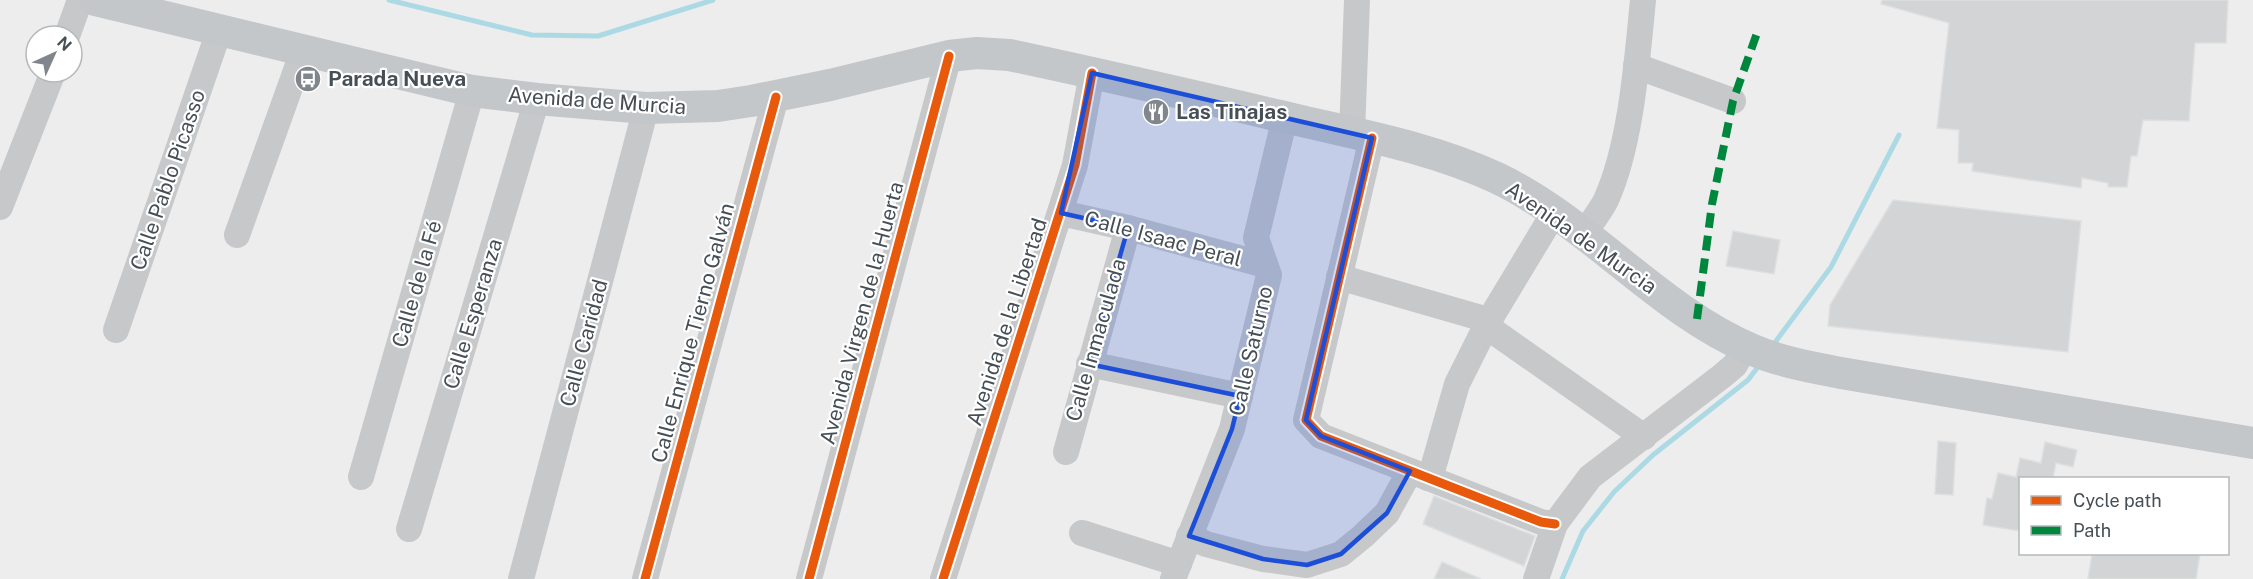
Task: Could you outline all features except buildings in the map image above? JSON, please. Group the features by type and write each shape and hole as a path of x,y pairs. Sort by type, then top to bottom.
{"main road":[{"name":"Avenida de Murcia","path":"95,0 472,91 646,108 718,106 776,97 949,56 994,53 1362,135 1479,170 1520,190 1554,213 1697,319 1750,349 1784,361 1841,373 2244,437"}],"street":[{"path":"71,24 80,0"},
{"path":"1358,0 1362,135 1339,277 1306,420 1321,436 1540,522 1555,524"},
{"path":"1583,235 1606,201 1623,146 1636,66 1643,0"},
{"name":"Calle Pablo Picasso","path":"116,330 219,31"},
{"path":"237,235 303,51"},
{"name":"Avenida Virgen de la Huerta","path":"809,579 949,56"},
{"path":"1636,66 1733,101"},
{"name":"Avenida de la Libertad","path":"943,579 1061,213 1075,165 1092,73"},
{"path":"1,202 48,84"},
{"name":"Calle de la Fé","path":"361,477 472,91"},
{"name":"Calle Enrique Tierno Galván","path":"645,579 776,97"},
{"name":"Calle Esperanza","path":"409,529 537,99"},
{"name":"Calle Caridad","path":"521,579 646,108"},
{"name":"Calle Saturno","path":"1176,571 1232,429 1240,396 1269,275 1256,238 1285,117"},
{"name":"Calle Isaac Peral","path":"1061,213 1128,228 1265,265"},
{"path":"1189,536 1206,544 1263,559 1307,565 1341,554 1371,528 1419,475 1433,468 1457,384 1487,324 1554,213"},
{"name":"Calle Inmaculada","path":"1066,452 1128,228"},
{"path":"1339,277 1481,318 1496,333 1644,437"},
{"path":"1536,579 1555,524 1590,477 1735,365 1750,349"},
{"path":"1089,364 1240,396"},
{"path":"1082,533 1176,571"}],"highlighted area":[{"path":"1092,73 1372,138 1306,420 1321,436 1410,471 1387,513 1341,554 1307,565 1263,559 1189,536 1232,429 1240,396 1089,364 1128,228 1061,213"}],"waterway":[{"path":"389,0 532,35 598,36 713,0"},
{"path":"1773,345 1831,267 1899,135"},
{"path":"1562,579 1583,531 1614,492 1653,455 1748,380 1761,363"}],"marked path":[{"path":"1697,319 1712,204 1733,101 1757,33"}],"cycle path":[{"path":"809,579 949,56"},
{"path":"943,579 1075,165 1092,73"},
{"path":"645,579 776,97"},
{"path":"1372,138 1306,420 1321,436 1541,522 1555,524"}],"place":[{"name":"Parada Nueva","path":"308,79"},
{"name":"Las Tinajas","path":"1156,112"}]}
